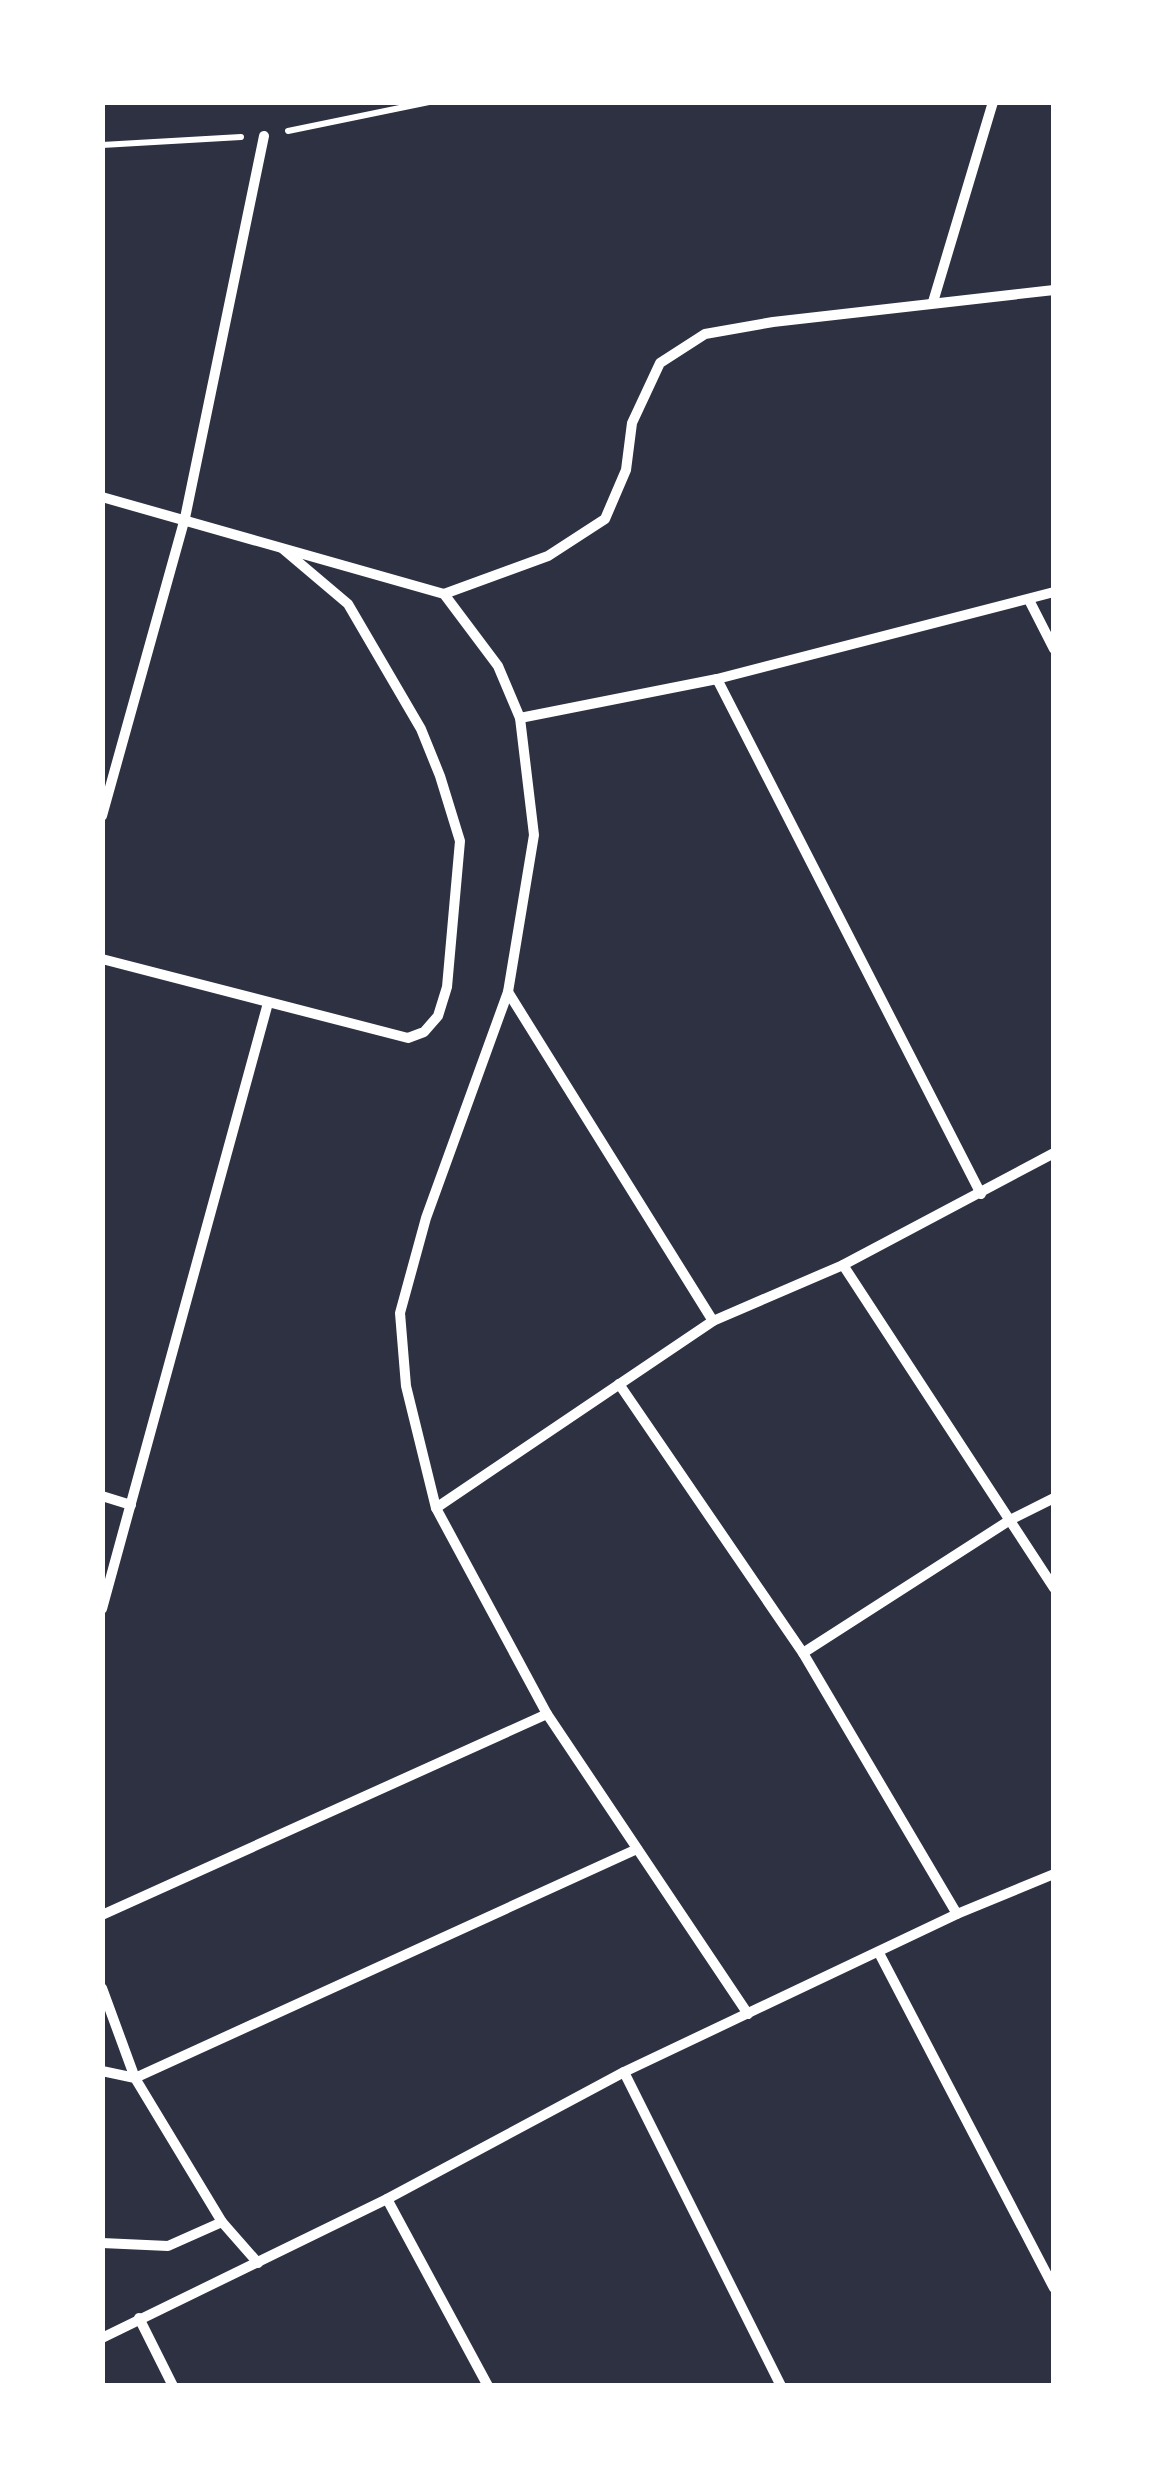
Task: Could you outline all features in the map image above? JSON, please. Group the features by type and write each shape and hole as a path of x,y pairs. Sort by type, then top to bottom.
{"street":[{"path":"934,302 993,102"},
{"path":"102,816 185,518 264,136"},
{"path":"102,497 444,594 548,556 605,518 626,470 632,423 660,363 705,334 934,302 1054,290"},
{"path":"102,958 408,1038 424,1032 438,1016 447,987 460,841 440,776 421,729 348,604 278,546"},
{"path":"520,718 718,679 1054,592"},
{"path":"444,594 498,666 520,718 534,835 508,992 426,1218 400,1313 406,1386 436,1508 547,1714 748,2014"},
{"path":"1030,600 1054,649"},
{"path":"718,679 981,1194"},
{"path":"508,992 712,1321"},
{"path":"102,1610 268,1003"},
{"path":"436,1508 712,1321 843,1264 1054,1153"},
{"path":"843,1264 1054,1588"},
{"path":"618,1384 803,1653 957,1914"},
{"path":"102,1496 131,1504"},
{"path":"803,1653 1010,1520 1054,1498"},
{"path":"102,1915 547,1714"},
{"path":"102,2071 134,2078 637,1849"},
{"path":"102,2338 386,2198 624,2072 957,1914 1054,1874"},
{"path":"879,1953 1054,2288"},
{"path":"102,1988 134,2078 222,2222 258,2263"},
{"path":"624,2072 781,2386"},
{"path":"386,2198 488,2386"},
{"path":"102,2243 168,2246 222,2222"},
{"path":"139,2318 173,2386"}]}
